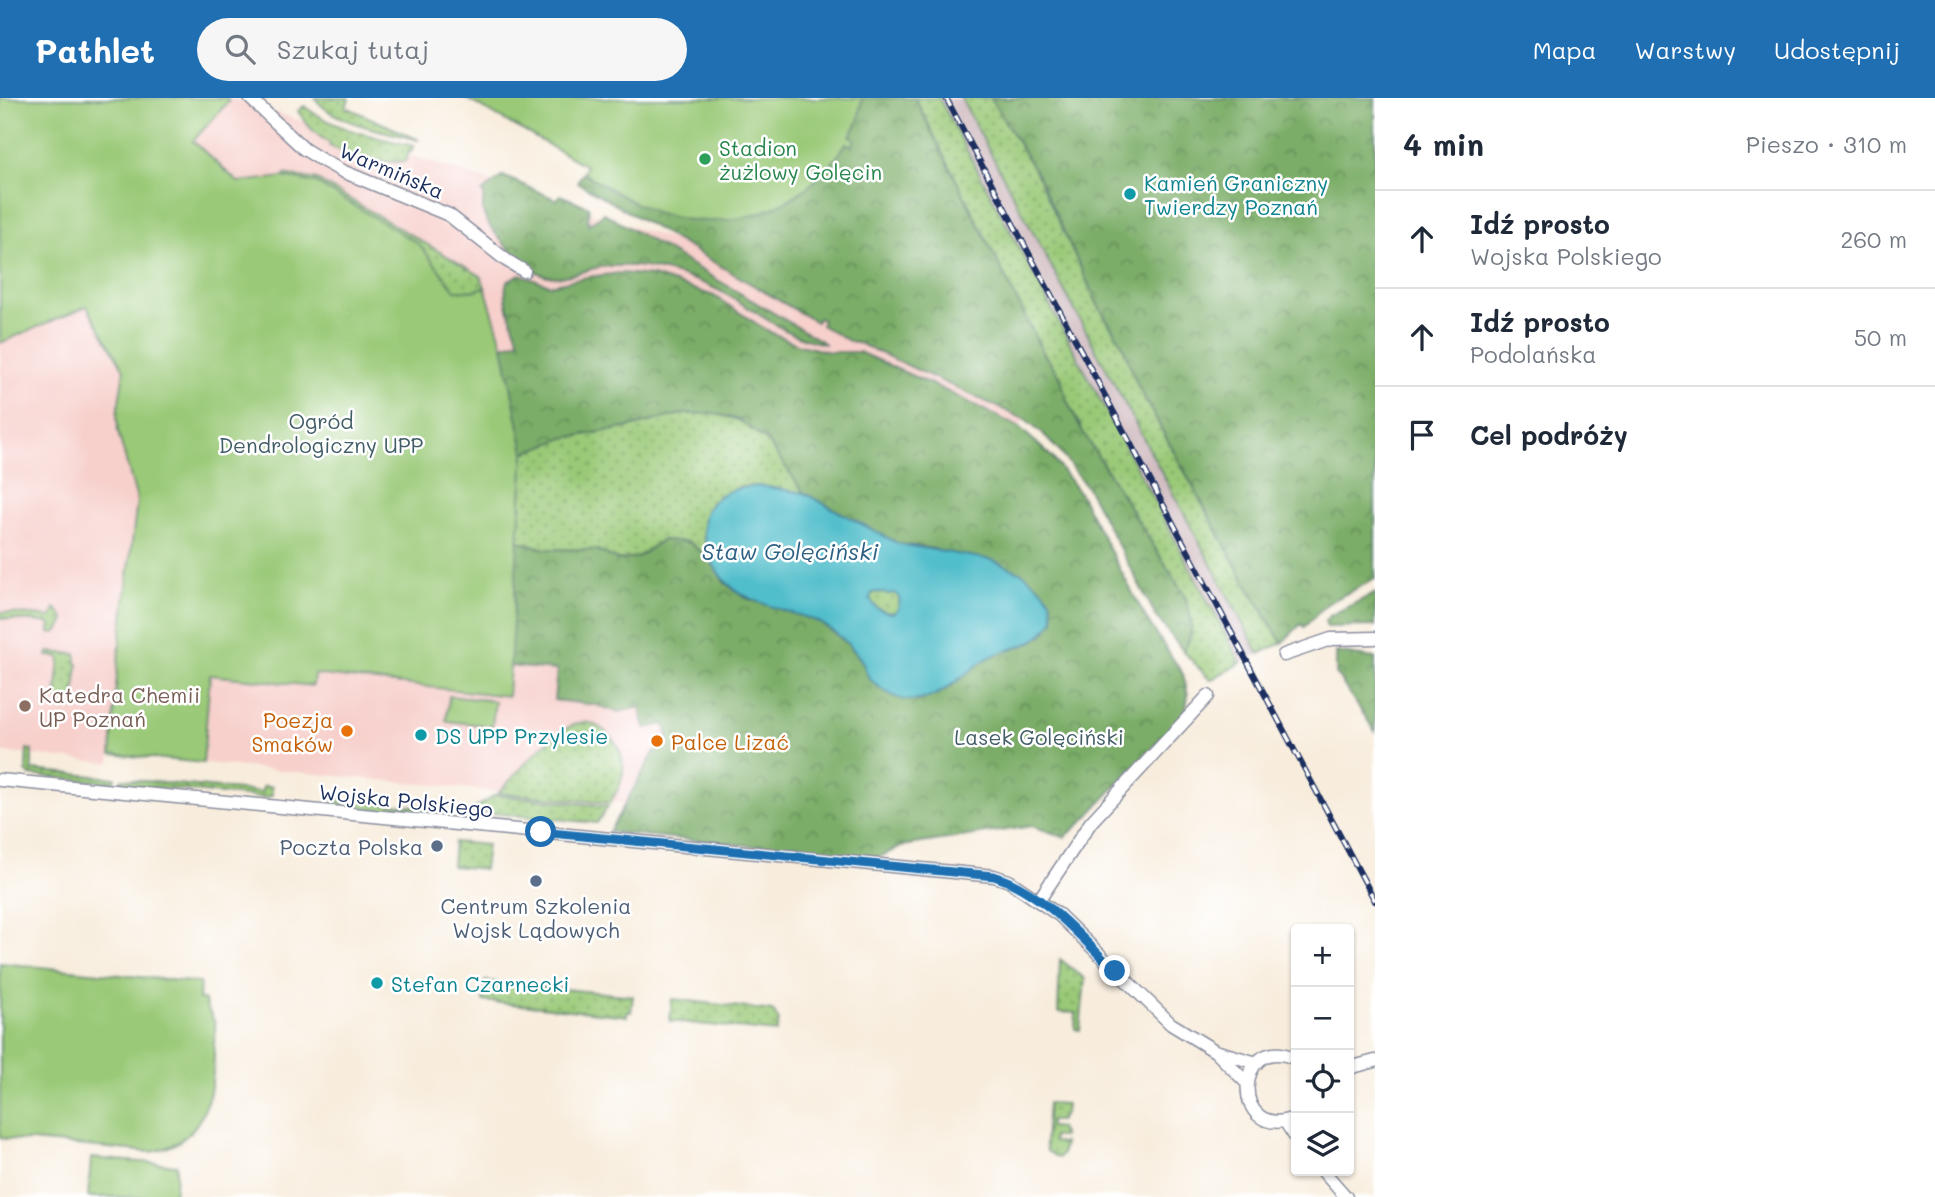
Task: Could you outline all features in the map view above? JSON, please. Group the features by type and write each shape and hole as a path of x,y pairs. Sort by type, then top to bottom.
{"street":[{"name":"Warmińska","path":"250,98 304,149 342,171 449,215 524,271"},
{"path":"1284,655 1331,639 1375,638"},
{"path":"1039,900 1091,822 1208,696"},
{"name":"Wojska Polskiego","path":"0,780 973,874 1009,881 1059,915 1171,1024 1215,1051"},
{"path":"1215,1051 1257,1063"},
{"path":"1215,1051 1246,1082"},
{"path":"1291,1057 1275,1055 1257,1063 1246,1082 1248,1101 1259,1115 1276,1122 1291,1119"},
{"path":"1354,1067 1375,1061"},
{"path":"1327,1176 1346,1197"}],"shaded area":[{"path":"0,98 230,98 742,262 1052,386 947,517 861,744 627,804 111,754 110,763 0,752"},
{"path":"939,98 961,98 1259,654 1241,663"}],"green space":[{"name":"Ogród Dendrologiczny UPP","path":"0,98 227,98 229,101 193,141 238,182 284,177 316,183 419,244 455,290 473,291 485,287 503,346 524,453 508,696 314,674 313,686 210,675 203,763 111,754 118,661 137,500 118,432 117,415 124,370 87,306 0,343"},
{"path":"315,98 348,98 346,107 419,140 348,121 323,107"},
{"name":"Stadion żużlowy Golęcin","path":"465,98 862,98 858,122 850,136 855,140 852,146 846,143 831,165 812,184 766,211 713,221 686,219 639,205 583,173 586,166"},
{"path":"862,98 915,98 1044,354 1061,378 1066,399 1083,432 1184,595 1191,631 1183,651 1156,616 1088,489 1059,451 1024,419 861,344 851,342 821,325 823,320 818,318 816,322 577,182 583,173 649,209 685,219 728,219 765,210 810,185 846,143 852,146 850,137 858,122"},
{"path":"915,98 939,98 1241,663 1210,680 1183,651 1191,631 1184,595 1083,432 1066,399 1061,378 1044,354"},
{"path":"961,98 991,98 1037,174 1098,305 1123,346 1138,386 1244,580 1282,643 1259,654"},
{"path":"991,98 1375,98 1375,579 1328,603 1304,627 1301,624 1282,643 1244,580 1138,386 1123,346 1098,305 1037,174"},
{"path":"304,106 342,127 413,146 411,152 409,151 406,161 398,162 366,161 343,155 344,152 329,146 330,143 308,125 298,111"},
{"path":"285,174 317,180 481,276 485,287 473,291 455,290 316,183 284,177"},
{"path":"503,176 557,200 560,195 589,207 588,225 604,213 826,344 810,341 782,329 716,289 670,273 622,266 601,267 554,277 539,273 508,248 493,231 484,215 482,192"},
{"name":"Lasek Golęciński","path":"621,273 653,276 714,296 768,331 799,345 830,352 859,352 1019,427 1052,457 1080,494 1147,620 1183,674 1188,695 1182,716 1065,837 1032,826 902,846 878,858 609,832 655,751 670,748 665,724 645,728 640,707 618,712 596,705 554,700 557,670 509,666 518,541 545,549 597,550 618,560 638,557 662,540 689,542 710,559 724,582 746,598 820,622 848,644 862,661 869,677 923,700 947,689 986,659 1032,642 1047,630 1054,620 935,549 899,544 804,493 767,441 739,420 713,413 681,414 625,428 564,438 524,453 503,346 519,341 507,303 507,281 520,274 550,285"},
{"path":"713,413 750,426 768,442 804,493 761,486 740,487 719,496 703,536 710,559 689,542 662,540 638,557 618,560 597,550 545,549 518,541 524,453 564,438 625,428 681,414"},
{"path":"872,593 894,593 898,596 898,609 893,613 877,608 870,599"},
{"path":"1375,593 1375,626 1327,627 1325,621 1329,616"},
{"path":"55,608 64,621 57,632 50,633 50,623 0,618 0,612 52,617"},
{"path":"48,652 76,654 78,664 74,700 56,698 60,657 47,656"},
{"path":"1336,652 1375,658 1375,731 1336,674"},
{"path":"449,696 495,701 492,726 446,721"},
{"path":"583,722 599,727 607,733 621,755 622,777 610,803 498,793 548,741 560,732"},
{"path":"27,749 32,750 32,770 115,778 113,783 29,775 26,771"},
{"path":"122,779 261,792 264,786 272,787 272,795 266,798 120,784"},
{"path":"495,795 608,806 597,823 471,811"},
{"path":"334,800 440,808 441,812 430,815 335,805"},
{"path":"454,842 487,845 484,869 452,866"},
{"path":"1060,959 1085,979 1080,1030 1075,1029 1076,1013 1058,1012"},
{"path":"0,963 200,983 199,999 205,1000 214,1021 214,1064 208,1098 194,1127 169,1147 151,1152 0,1138"},
{"path":"485,981 633,996 631,1012 627,1012 627,1016 483,1001"},
{"path":"672,999 773,1011 779,1021 776,1032 670,1021"},
{"path":"1048,1103 1066,1104 1060,1121 1050,1121 1050,1127 1061,1128 1063,1133 1063,1137 1053,1137 1053,1142 1064,1143 1062,1155 1058,1158 1047,1151 1045,1143"},
{"path":"91,1158 177,1165 174,1197 88,1197"}],"water":[{"name":"Staw Golęciński","path":"761,486 804,493 899,544 993,560 1024,574 1042,589 1051,601 1054,619 1038,638 983,661 928,698 903,699 890,694 871,681 855,651 827,627 815,620 753,600 730,586 713,564 704,530 706,511 722,494","holes":["872,593 894,593 898,596 898,609 893,613 879,609 870,599"]}],"railway":[{"path":"946,98 1375,901"}],"place":[{"name":"Stadion żużlowy Golęcin","path":"705,159"},
{"name":"Kamień Graniczny Twierdzy Poznań","path":"1130,194"},
{"name":"Katedra Chemii UP Poznań","path":"25,706"},
{"name":"Poezja Smaków","path":"347,731"},
{"name":"DS UPP Przylesie","path":"421,735"},
{"name":"Palce Lizać","path":"657,741"},
{"name":"Poczta Polska","path":"437,846"},
{"name":"Centrum Szkolenia Wojsk Lądowych","path":"536,881"},
{"name":"Stefan Czarnecki","path":"377,983"}],"route":[{"path":"541,832 994,876 1009,881 1059,915 1115,971"}]}
